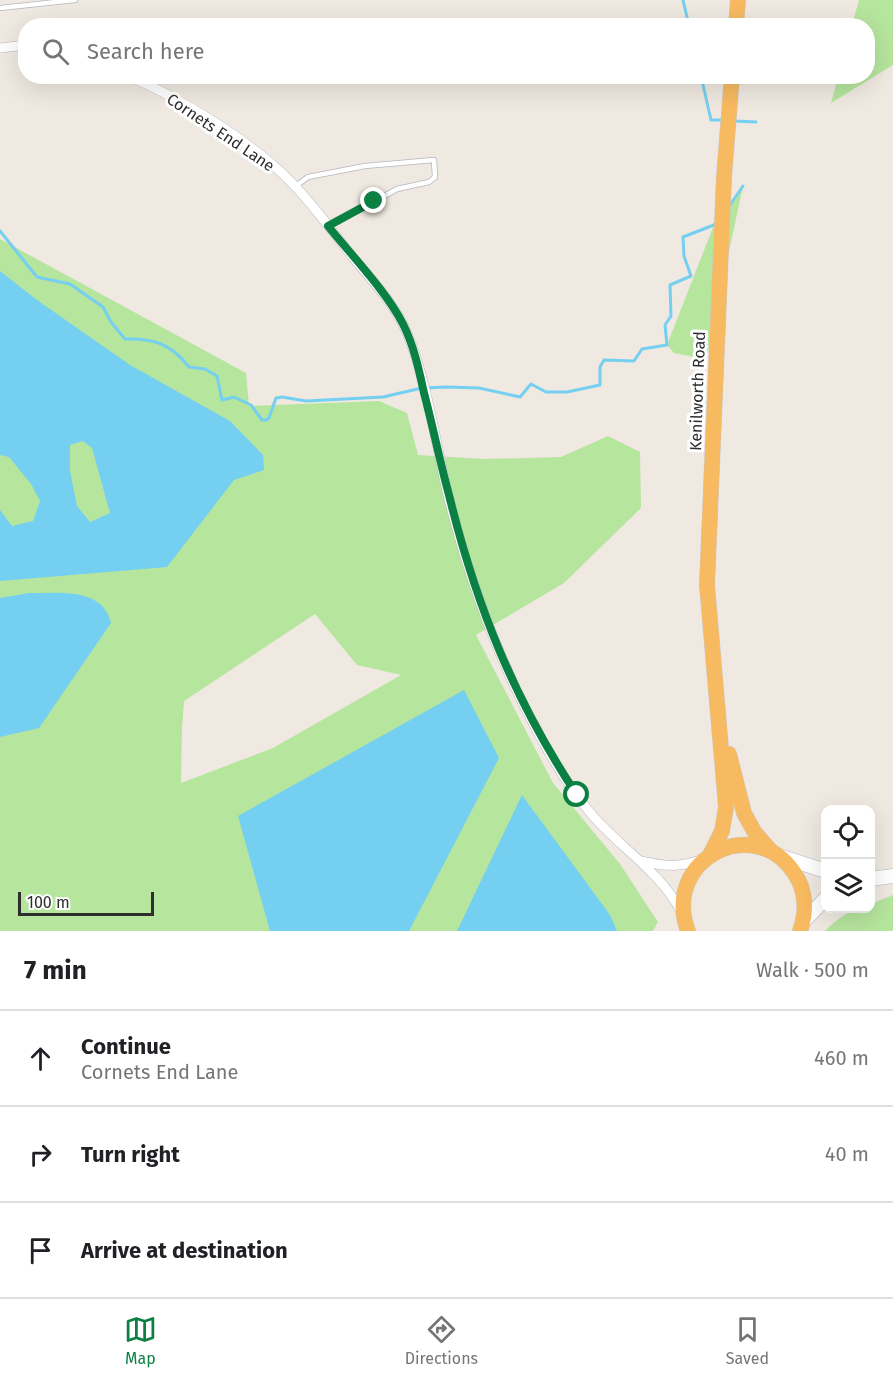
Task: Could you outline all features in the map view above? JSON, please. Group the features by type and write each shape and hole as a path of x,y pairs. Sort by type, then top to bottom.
{"highway":[{"path":"737,18 738,0"},
{"name":"Kenilworth Road","path":"683,923 682,900 689,876 708,856 722,831 726,807 707,585 724,177 731,84"},
{"name":"Kenilworth Road","path":"717,706 744,813 755,833 792,870 801,885 805,906 802,926"},
{"path":"708,856 723,848 741,845 751,845 775,854"}],"main road":[{"path":"775,854 821,870"},
{"path":"875,878 893,876"},
{"path":"802,926 821,903"}],"street":[{"path":"0,48 18,46"},
{"name":"Cornets End Lane","path":"144,84 175,99 257,152 295,187 385,297 406,330 421,379 468,568 491,632 518,692 535,726 577,795 609,834 668,888 683,923"},
{"name":"Cornets End Lane","path":"641,861 669,867 692,864 708,856"}],"lane":[{"path":"0,8 75,0"},
{"path":"295,187 308,177 365,166 434,160 435,177 429,182 397,189 328,226"}],"green space":[{"path":"859,0 893,0 893,65 875,76 875,18 854,18"},
{"path":"836,84 862,84 831,103"},
{"path":"743,186 706,359 674,353 667,345 714,225"},
{"path":"0,239 246,373 249,406 379,401 407,413 418,455 484,459 561,457 608,436 640,452 641,508 564,583 476,635 553,783 620,864 658,922 653,931 0,931","holes":["315,614 357,665 401,675 273,748 181,783 184,701"]},
{"path":"893,895 893,931 825,931 850,913 875,913 875,902"}],"water":[{"path":"0,271 37,300 130,365 230,421 263,455 264,470 234,480 167,567 0,581 0,510 12,526 33,521 40,501 31,484 9,457 0,455","holes":["83,441 92,448 110,513 90,522 77,506 70,471 70,445"]},
{"path":"29,593 78,594 89,598 99,603 106,611 111,623 39,728 0,737 0,598"},
{"path":"464,690 499,758 409,931 270,931 238,816"},
{"path":"522,795 610,915 617,931 457,931"}],"waterway":[{"path":"683,0 687,18"},
{"path":"703,84 711,120 725,120"},
{"path":"734,121 756,122"},
{"path":"730,205 743,186"},
{"path":"0,231 37,277 70,284 103,307 111,322 125,339 153,341 175,353 189,367 205,369 217,376 222,400 234,397 251,405 262,420 266,420 269,418 276,398 282,397 306,401 383,397 422,388 447,387 479,388 520,397 531,384 546,392 567,392 600,385 600,367 604,360 634,361 642,349 667,345 665,325 671,316 670,285 691,276 684,256 683,237 714,225 716,222"}],"route":[{"path":"374,201 328,226 395,310 406,330 421,379 448,495 477,595 502,658 535,726 577,795"}]}
